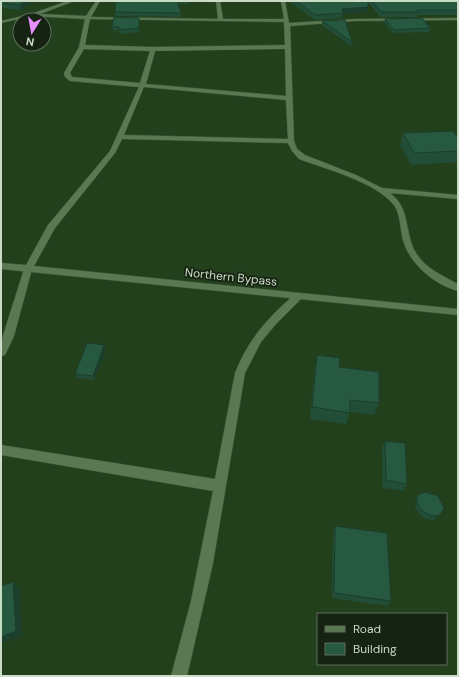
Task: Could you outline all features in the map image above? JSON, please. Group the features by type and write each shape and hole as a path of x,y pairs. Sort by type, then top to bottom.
{"street":[{"path":"41,12 72,1"},
{"path":"98,1 88,18 82,47 68,73 67,76 70,79 288,98"},
{"path":"218,1 221,20"},
{"path":"287,1 283,1 287,23 288,98 291,141 294,150 302,157 383,190 458,197"},
{"path":"52,16 287,23 366,19 458,19"},
{"path":"1,22 12,20"},
{"path":"82,47 153,49 288,47"},
{"path":"1,352 9,336 28,269 51,227 109,159 142,86 153,49"},
{"path":"120,137 291,141"},
{"path":"383,190 397,204 402,217 408,248 414,259 430,272 458,288"},
{"name":"Northern Bypass","path":"1,266 458,312"},
{"path":"179,676 187,646 220,486 240,373 246,356 262,332 299,296"},
{"path":"1,450 220,486"}],"building":[{"path":"1,1 25,1 20,5 1,3"},
{"path":"116,1 177,1 181,13 115,12"},
{"path":"296,1 368,1 368,7 342,9 343,13 315,15"},
{"path":"372,1 458,1 458,10 381,12"},
{"path":"114,17 139,18 139,28 119,30 119,27 112,27"},
{"path":"422,18 430,28 394,30 385,19"},
{"path":"345,20 352,42 322,21"},
{"path":"453,131 458,138 458,151 414,153 403,133"},
{"path":"87,343 104,345 93,376 75,374"},
{"path":"317,355 340,358 339,367 379,372 379,403 350,400 350,413 312,407"},
{"path":"385,441 405,443 407,484 386,480"},
{"path":"425,492 438,496 444,508 441,514 437,516 429,515 421,510 417,502 418,495"},
{"path":"335,526 387,533 391,601 334,593"},
{"path":"13,582 16,631 1,637 1,586"}]}
